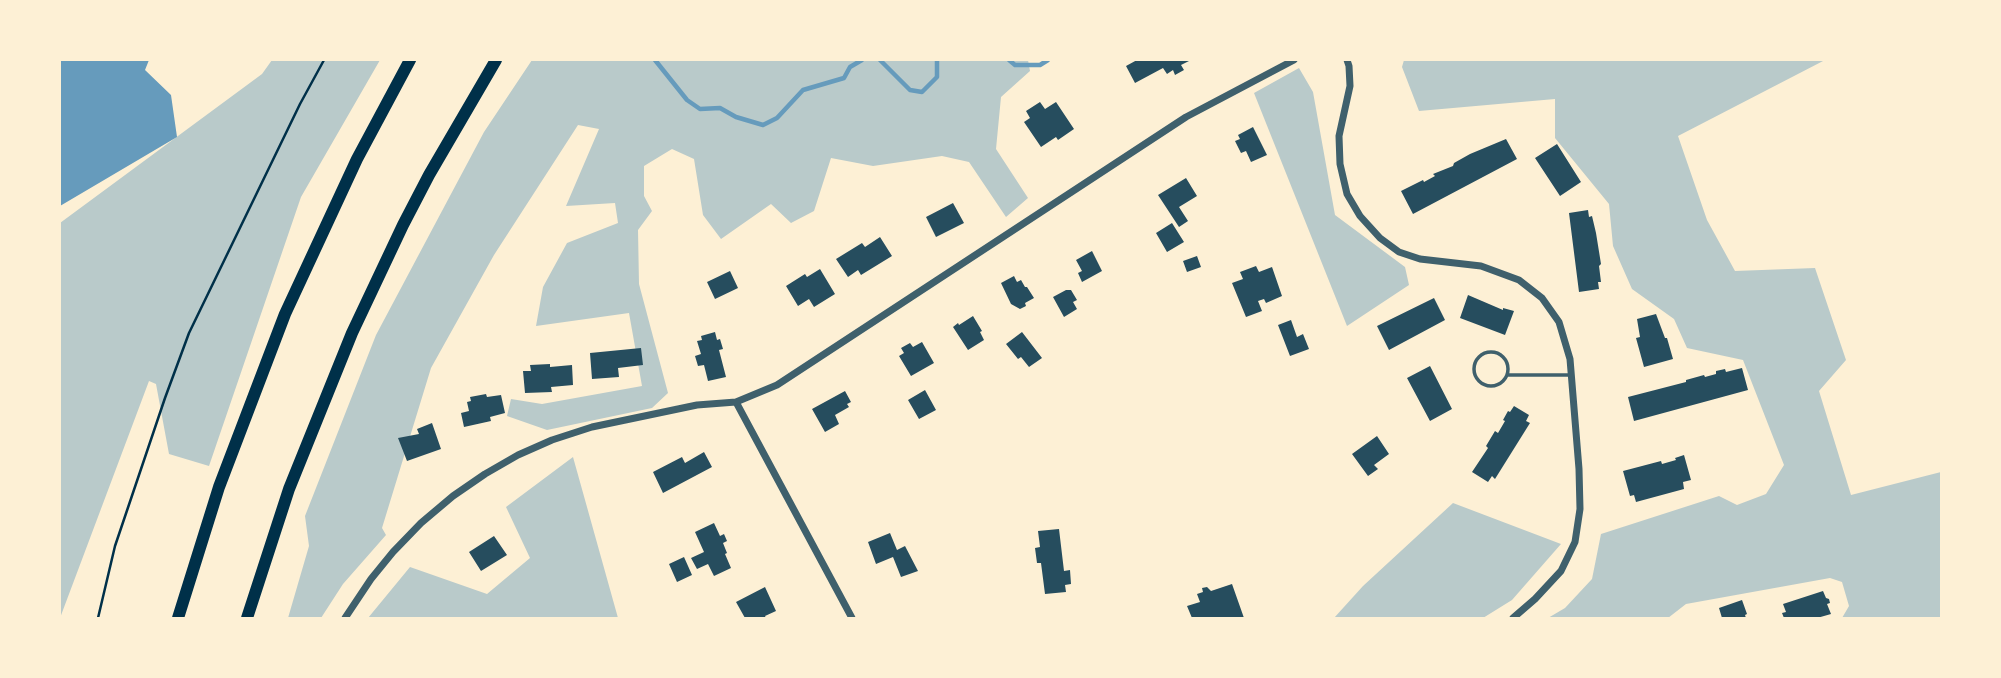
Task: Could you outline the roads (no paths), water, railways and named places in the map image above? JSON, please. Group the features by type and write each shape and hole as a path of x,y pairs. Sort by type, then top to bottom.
{"highway":[{"path":"178,618 219,487 280,325 340,193 410,60"},
{"path":"247,618 289,489 352,333 414,205 496,60"}],"street":[{"path":"345,618 371,579 421,523 485,474 552,440 592,427 697,405 736,402 777,385 1186,117 1294,60"},
{"path":"1347,60 1350,86 1339,136 1340,164 1346,194 1360,216 1380,239 1399,252 1420,259 1481,267 1519,280 1542,298 1559,322 1570,359 1579,469 1580,509 1575,542 1561,571 1513,618"},
{"path":"736,402 852,618"}],"lane":[{"path":"1485,352 1497,352 1506,359 1507,375 1495,386 1483,384 1475,376 1476,359 1485,352"},
{"path":"1507,375 1572,375"}],"water":[{"path":"60,60 149,60 145,70 171,95 177,137 60,206"}],"waterway":[{"path":"655,60 687,100 700,109 720,108 736,117 763,125 777,118 803,90 844,78 850,67 862,60"},
{"path":"880,60 910,90 922,92 937,77 937,60"},
{"path":"1009,60 1015,65 1040,65 1048,60"}]}
